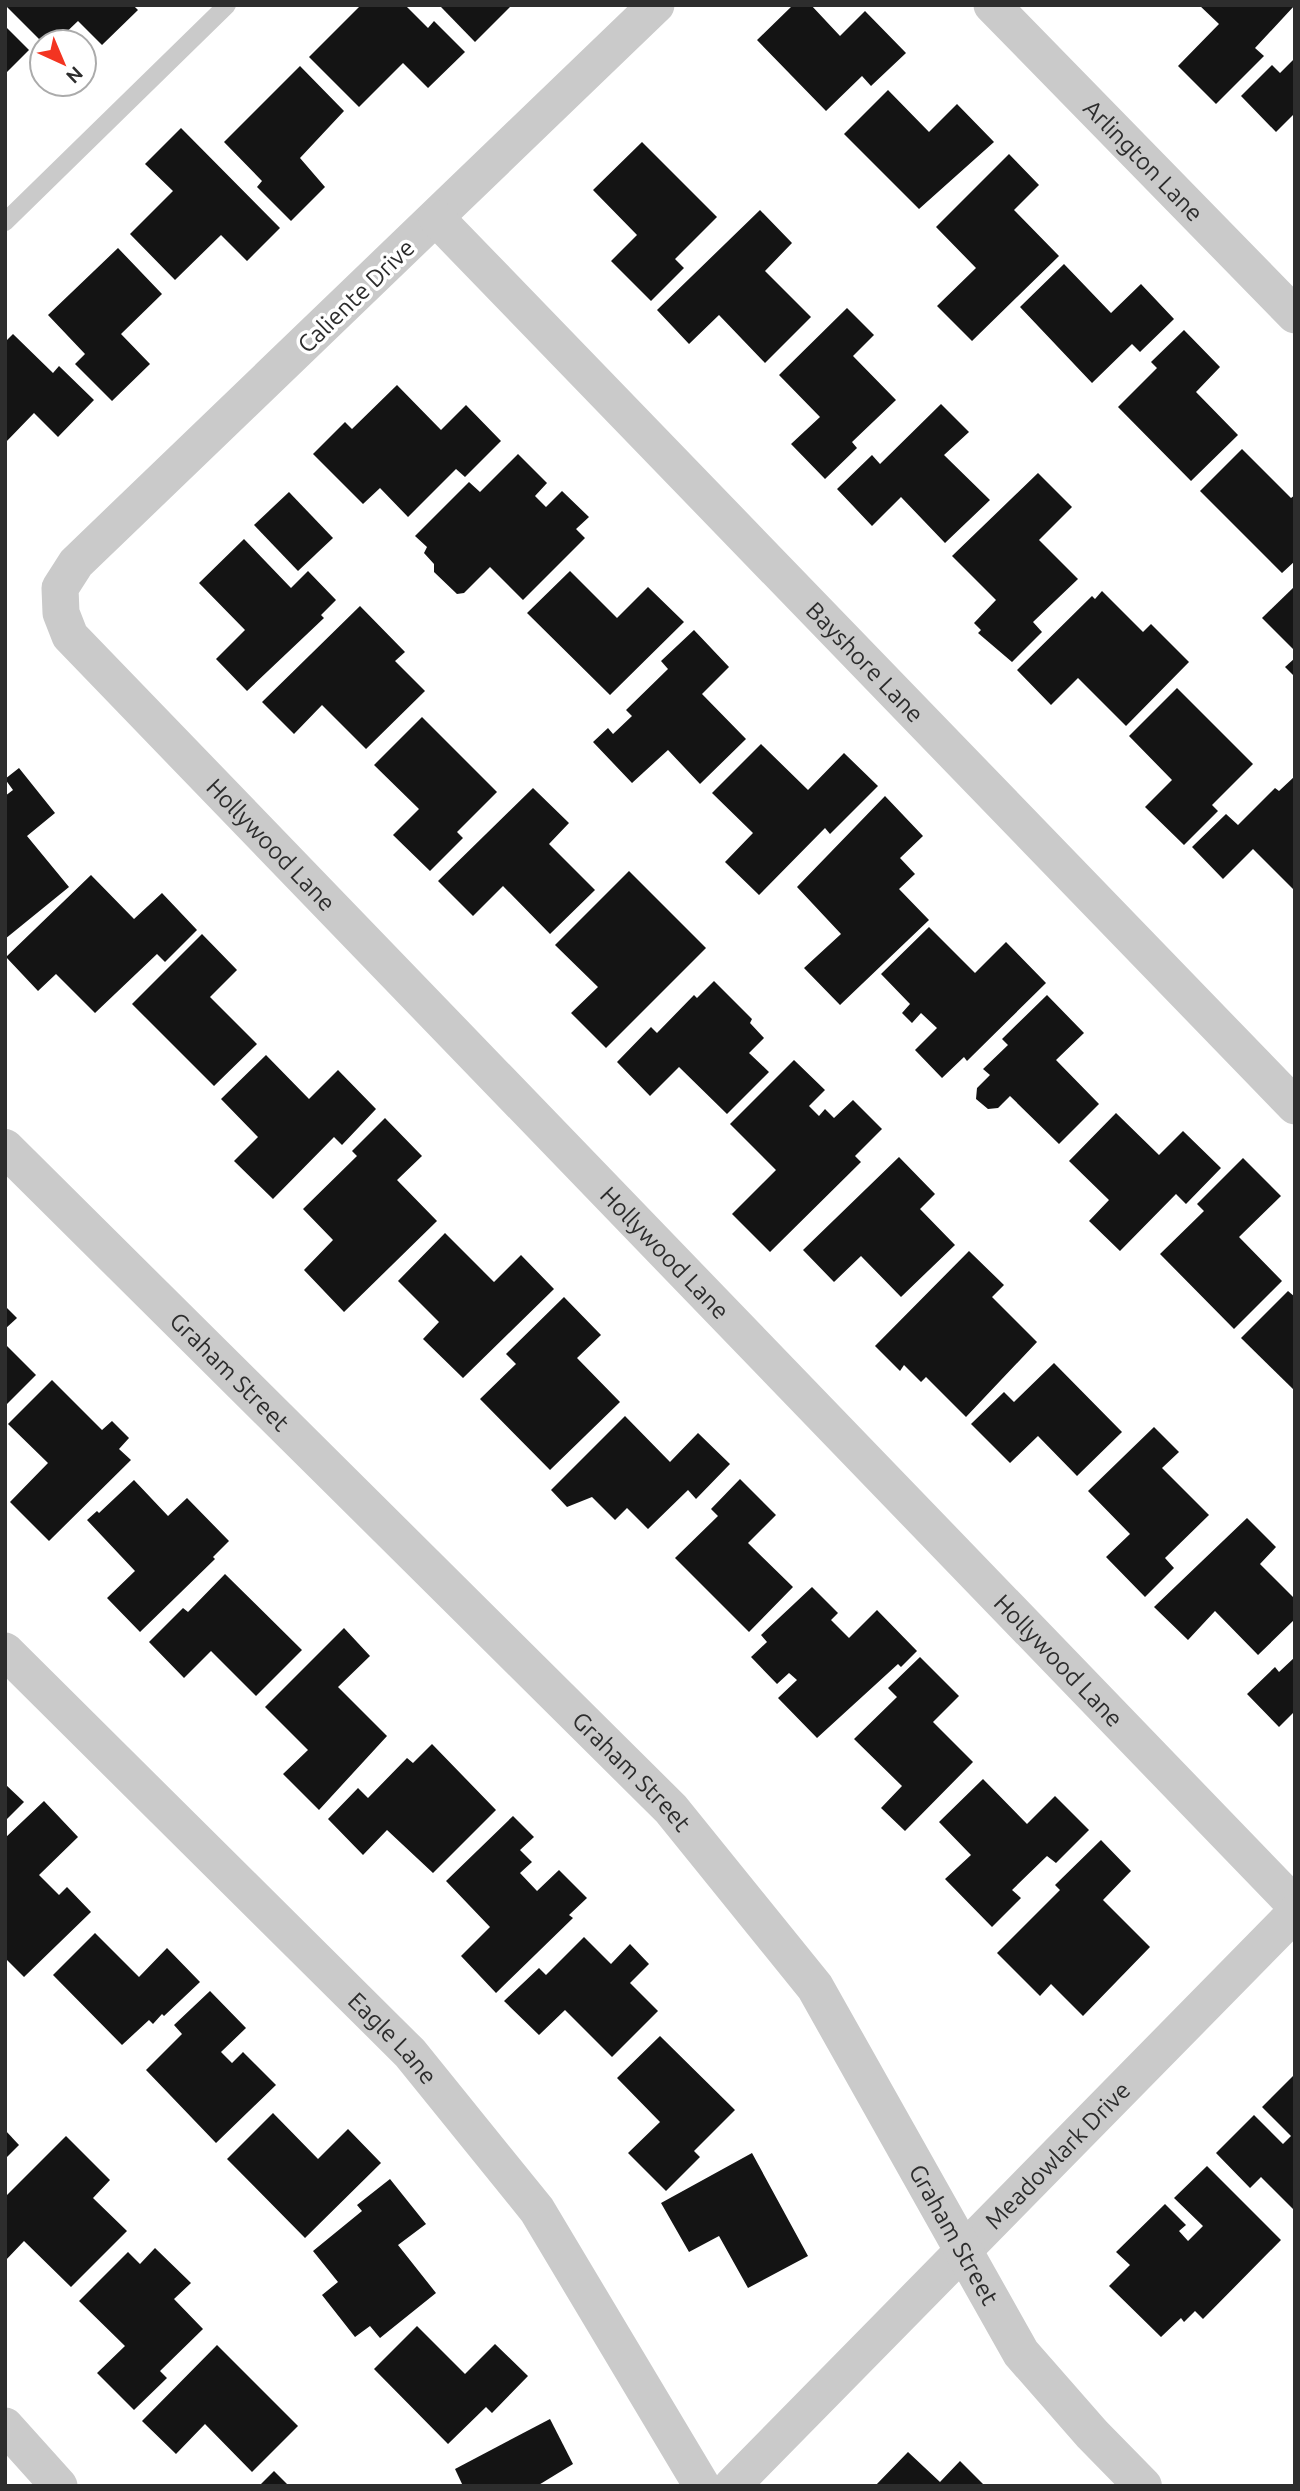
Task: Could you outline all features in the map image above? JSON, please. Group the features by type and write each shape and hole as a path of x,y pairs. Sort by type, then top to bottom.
{"street":[{"name":"Caliente Drive","path":"60,587 76,563 656,5"},
{"name":"Arlington Lane","path":"992,5 1295,315"},
{"name":"Bayshore Lane","path":"436,219 1295,1106"},
{"name":"Hollywood Lane","path":"60,587 61,612 70,636 1295,1906"},
{"name":"Graham Street","path":"5,1148 671,1809 815,1987 1021,2353 1092,2434 1143,2486"},
{"name":"Eagle Lane","path":"5,1651 410,2053 537,2210 702,2486"},
{"name":"Meadowlark Drive","path":"732,2486 1295,1913"},
{"path":"5,2426 59,2486"}],"lane":[{"path":"5,222 227,5"}],"building":[{"path":"5,5 133,5 138,10 102,45 98,41 98,28 85,28 78,21 71,28 28,28"},
{"path":"361,5 405,5 428,28 434,21 465,52 428,88 403,63 359,107 309,57"},
{"path":"512,5 475,42 441,7"},
{"path":"793,5 811,5 840,36 865,11 906,53 871,86 862,76 826,111 757,40"},
{"path":"1199,5 1295,5 1255,48 1264,56 1216,104 1178,66 1219,24"},
{"path":"5,26 28,51 5,74"},
{"path":"1295,58 1295,113 1276,132 1241,96 1272,65 1280,73"},
{"path":"300,66 344,111 300,158 325,187 291,221 257,187 262,181 224,142"},
{"path":"888,90 929,132 957,104 994,142 919,209 844,134"},
{"path":"181,128 280,228 247,261 221,235 175,280 130,234 173,191 145,164"},
{"path":"642,142 717,217 675,259 684,268 651,301 611,261 637,235 593,190"},
{"path":"1009,154 1039,185 1014,210 1059,256 972,341 937,306 976,268 936,227"},
{"path":"760,210 792,243 765,271 811,317 765,363 719,315 689,344 657,310"},
{"path":"118,248 162,294 121,334 150,364 112,401 75,364 85,354 48,315"},
{"path":"1064,264 1111,313 1141,284 1174,319 1140,352 1132,344 1092,383 1020,307"},
{"path":"847,308 874,335 853,356 896,400 852,442 857,448 825,479 791,444 820,417 779,375"},
{"path":"1184,330 1220,367 1196,392 1238,435 1191,481 1118,407 1157,368 1151,362"},
{"path":"13,334 53,373 59,366 94,400 58,437 34,413 5,443 5,342"},
{"path":"397,385 441,430 466,405 501,441 465,477 456,469 408,517 380,488 363,504 313,454 345,422 352,429"},
{"path":"941,404 969,432 944,455 990,500 945,543 901,497 872,526 837,489 872,455 880,464"},
{"path":"1242,449 1291,498 1295,495 1295,561 1282,573 1200,491"},
{"path":"518,454 547,483 535,496 546,507 562,491 589,517 576,529 585,538 523,600 490,567 464,593 457,594 434,572 434,564 424,553 427,547 415,536 469,482 480,492"},
{"path":"1038,473 1072,507 1039,540 1078,579 1033,622 1042,632 1012,662 978,633 981,630 974,623 996,600 952,556"},
{"path":"289,492 333,538 298,571 254,525"},
{"path":"244,539 291,588 308,571 336,600 321,615 324,618 247,691 216,659 245,630 199,583"},
{"path":"570,571 617,618 648,587 684,622 610,695 527,613"},
{"path":"1295,586 1295,651 1262,618"},
{"path":"1102,591 1143,632 1151,624 1189,662 1126,726 1078,678 1051,705 1017,670 1092,596 1095,599"},
{"path":"360,606 405,652 395,661 425,691 366,749 322,705 294,734 262,702"},
{"path":"694,630 729,667 702,694 746,739 700,784 668,750 632,783 593,742 608,728 613,734 632,716 626,710 668,669 661,661"},
{"path":"1295,658 1295,677 1285,667"},
{"path":"1177,688 1253,764 1212,805 1218,811 1184,845 1145,807 1172,780 1129,736"},
{"path":"422,717 497,792 457,832 463,838 430,871 393,835 419,809 374,765"},
{"path":"761,744 808,790 844,753 878,786 830,834 825,828 759,895 725,862 753,833 712,793"},
{"path":"19,768 55,813 27,836 69,887 5,939 5,796 13,790 5,779"},
{"path":"1295,776 1295,891 1253,849 1223,879 1192,847 1226,814 1238,825 1275,788 1279,791"},
{"path":"533,788 569,823 549,844 595,890 550,934 503,886 473,916 438,881"},
{"path":"885,796 923,836 900,858 915,874 899,889 929,920 840,1005 804,968 841,934 797,887"},
{"path":"629,871 706,948 606,1048 571,1013 598,987 555,945"},
{"path":"91,875 134,919 162,893 197,930 165,962 157,954 95,1013 56,974 38,991 6,957"},
{"path":"929,927 975,973 1006,942 1046,983 967,1061 964,1057 942,1078 915,1050 937,1028 921,1013 912,1023 902,1013 910,1004 881,974"},
{"path":"202,934 237,970 210,997 257,1044 214,1086 132,1004"},
{"path":"714,981 752,1019 750,1023 764,1038 749,1053 769,1072 727,1114 679,1067 650,1096 617,1062 651,1027 657,1033 694,995 697,998"},
{"path":"1047,995 1084,1033 1056,1060 1099,1104 1059,1144 1010,1096 998,1108 988,1109 976,1099 977,1088 990,1075 983,1069 1008,1045 1002,1039"},
{"path":"266,1055 309,1099 338,1070 376,1109 342,1145 334,1137 273,1199 234,1161 258,1137 221,1099"},
{"path":"794,1060 825,1090 809,1106 819,1116 825,1109 834,1118 853,1100 882,1129 855,1156 861,1162 770,1252 732,1214 776,1170 730,1124"},
{"path":"1116,1113 1159,1155 1183,1131 1221,1168 1186,1204 1176,1194 1120,1251 1089,1221 1109,1200 1069,1161"},
{"path":"385,1118 422,1156 397,1180 437,1221 344,1312 304,1270 333,1240 303,1209 357,1156 352,1151"},
{"path":"899,1157 935,1194 920,1209 955,1245 901,1297 861,1256 834,1282 803,1250"},
{"path":"1243,1158 1281,1196 1239,1237 1282,1281 1234,1329 1160,1254 1204,1211 1197,1204"},
{"path":"445,1233 494,1282 521,1255 554,1289 463,1378 423,1339 439,1322 398,1281"},
{"path":"969,1251 1004,1285 992,1297 1037,1342 966,1417 926,1377 921,1382 904,1365 900,1371 875,1346"},
{"path":"1288,1291 1295,1297 1295,1391 1241,1338"},
{"path":"564,1297 601,1335 577,1358 620,1402 550,1470 480,1399 516,1364 506,1354"},
{"path":"5,1306 17,1318 5,1329"},
{"path":"5,1344 36,1375 5,1406"},
{"path":"1054,1363 1122,1432 1077,1476 1038,1436 1010,1463 971,1424 1004,1392 1014,1402"},
{"path":"52,1380 102,1430 112,1421 129,1438 119,1449 131,1460 49,1541 10,1502 48,1463 8,1424"},
{"path":"625,1416 670,1462 698,1433 730,1464 696,1499 688,1490 648,1529 627,1508 615,1520 592,1497 567,1507 551,1490"},
{"path":"1154,1427 1179,1452 1162,1468 1209,1515 1165,1558 1174,1568 1145,1597 1106,1557 1130,1534 1088,1491"},
{"path":"740,1479 776,1515 748,1543 793,1587 749,1632 675,1558 718,1516 711,1509"},
{"path":"134,1480 168,1516 187,1498 229,1541 213,1557 215,1559 140,1632 107,1598 135,1571 87,1520 97,1511 99,1513"},
{"path":"1247,1518 1276,1547 1260,1564 1295,1599 1295,1619 1258,1655 1215,1611 1188,1640 1154,1607"},
{"path":"225,1574 302,1650 256,1696 211,1651 184,1678 149,1642 183,1608 188,1612"},
{"path":"812,1587 838,1613 831,1620 849,1638 877,1610 917,1651 901,1667 898,1664 817,1738 778,1698 797,1680 789,1673 777,1684 751,1657 767,1642 761,1635"},
{"path":"344,1628 370,1656 338,1687 387,1736 319,1810 283,1774 308,1750 265,1707"},
{"path":"920,1657 959,1696 933,1722 973,1762 905,1831 881,1808 902,1786 854,1739 897,1697 888,1688"},
{"path":"1295,1657 1295,1711 1279,1727 1247,1694 1275,1667 1279,1672"},
{"path":"432,1744 496,1810 433,1873 387,1830 363,1855 328,1819 358,1788 368,1798 407,1758 413,1763"},
{"path":"983,1779 1027,1824 1055,1796 1089,1830 1056,1863 1047,1856 1012,1890 1021,1898 992,1927 945,1879 971,1855 939,1822"},
{"path":"5,1784 24,1802 5,1821"},
{"path":"44,1801 78,1837 39,1875 59,1895 67,1887 91,1912 24,1977 5,1958 5,1838"},
{"path":"513,1816 534,1837 520,1850 532,1862 520,1873 537,1891 559,1870 587,1898 569,1915 573,1918 496,1993 461,1956 490,1927 446,1881"},
{"path":"1101,1840 1131,1871 1103,1900 1150,1947 1083,2016 1051,1984 1040,1996 997,1953 1060,1890 1055,1885"},
{"path":"95,1933 139,1977 167,1948 200,1982 164,2016 162,2014 153,2024 149,2020 122,2045 53,1975"},
{"path":"584,1937 611,1964 630,1944 649,1964 630,1983 658,2011 612,2057 565,2010 539,2035 504,2001 539,1968 546,1975"},
{"path":"210,1991 246,2028 221,2052 232,2063 243,2052 276,2085 216,2143 146,2070 182,2034 174,2025"},
{"path":"660,2036 735,2110 694,2151 700,2157 666,2191 628,2153 660,2122 617,2078"},
{"path":"1295,2074 1295,2211 1261,2177 1250,2188 1216,2153 1254,2115 1283,2144 1291,2136 1262,2107"},
{"path":"273,2113 318,2159 348,2129 381,2163 305,2238 227,2159"},
{"path":"5,2130 19,2145 5,2159"},
{"path":"66,2136 110,2180 93,2198 127,2231 71,2287 24,2241 5,2261 5,2197"},
{"path":"752,2153 808,2256 748,2288 719,2236 689,2252 661,2203"},
{"path":"1207,2166 1281,2240 1203,2319 1195,2311 1184,2322 1181,2318 1161,2337 1109,2286 1130,2265 1116,2252 1165,2204 1186,2225 1179,2231 1188,2241 1203,2226 1174,2198"},
{"path":"390,2179 426,2224 398,2245 436,2293 380,2338 370,2326 355,2337 322,2295 338,2282 313,2251 362,2211 357,2205"},
{"path":"155,2248 191,2283 174,2299 203,2329 160,2371 167,2378 134,2410 97,2373 125,2346 79,2301 128,2252 140,2264"},
{"path":"417,2326 465,2374 495,2344 528,2376 492,2413 486,2407 448,2444 374,2369"},
{"path":"217,2345 298,2426 252,2472 205,2424 176,2454 142,2421"},
{"path":"550,2419 573,2464 537,2486 463,2486 455,2469"},
{"path":"908,2452 940,2482 960,2461 985,2486 875,2486"},
{"path":"274,2471 289,2486 259,2486"}]}
